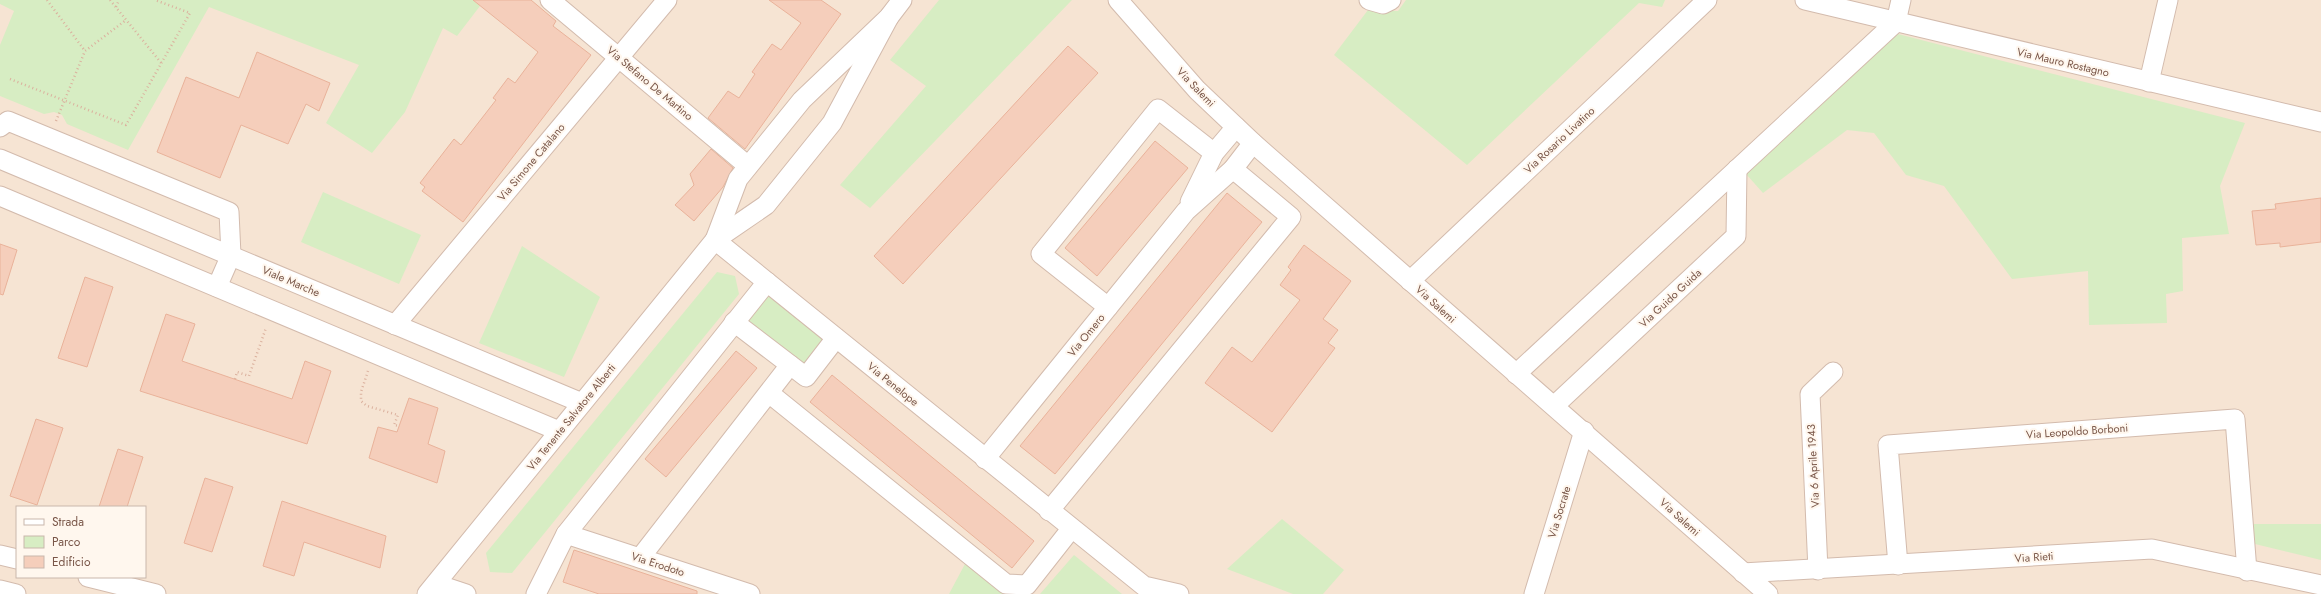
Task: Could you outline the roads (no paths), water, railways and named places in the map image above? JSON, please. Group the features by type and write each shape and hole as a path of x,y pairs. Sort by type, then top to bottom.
{"street":[{"name":"Via Stefano De Martino","path":"550,0 748,166"},
{"name":"Via Simone Catalano","path":"395,325 667,0"},
{"name":"Via Tenente Salvatore Alberti","path":"715,240 738,179 748,166 802,100 889,17 902,0"},
{"name":"Via Salemi","path":"1118,0 1197,90 1253,143 1516,374 1584,431 1768,594"},
{"path":"1369,0 1383,4 1391,0"},
{"name":"Via Rosario Livatino","path":"1410,281 1707,0"},
{"name":"Via Mauro Rostagno","path":"1805,0 2321,122"},
{"path":"1516,374 1896,22 1901,0"},
{"path":"2149,82 2168,0"},
{"name":"Via Tenente Salvatore Alberti","path":"432,589 715,240 766,205 832,123 889,17"},
{"path":"1108,307 1041,254 1158,109 1214,153"},
{"path":"0,127 8,121 229,212 231,256 217,287"},
{"path":"1186,211 1214,153 1236,127"},
{"path":"1186,211 1233,169 1253,143"},
{"name":"Viale Marche","path":"0,159 582,403"},
{"path":"1049,511 1291,217 1233,169"},
{"name":"Via Guido Guida","path":"1554,406 1736,236 1738,169"},
{"path":"0,196 559,431"},
{"name":"Via Omero","path":"985,459 1186,211"},
{"name":"Via Penelope","path":"715,240 1071,529 1144,586 1179,594"},
{"path":"536,594 566,534 767,282"},
{"path":"734,322 806,377 836,338"},
{"path":"640,558 790,365"},
{"name":"Via 6 Aprile 1943","path":"1818,570 1810,394 1833,372"},
{"path":"769,393 1006,584 1026,585 1071,529"},
{"name":"Via Leopoldo Borboni","path":"1898,565 1888,445 2235,419 2247,571"},
{"name":"Via Socrate","path":"1534,594 1584,431"},
{"name":"Via Erodoto","path":"566,534 750,594"},
{"name":"Via Rieti","path":"1744,574 2152,549 2321,586"},
{"path":"0,555 16,559"},
{"path":"92,578 156,594"},
{"path":"432,589 466,594"},
{"path":"0,590 16,594"}]}
